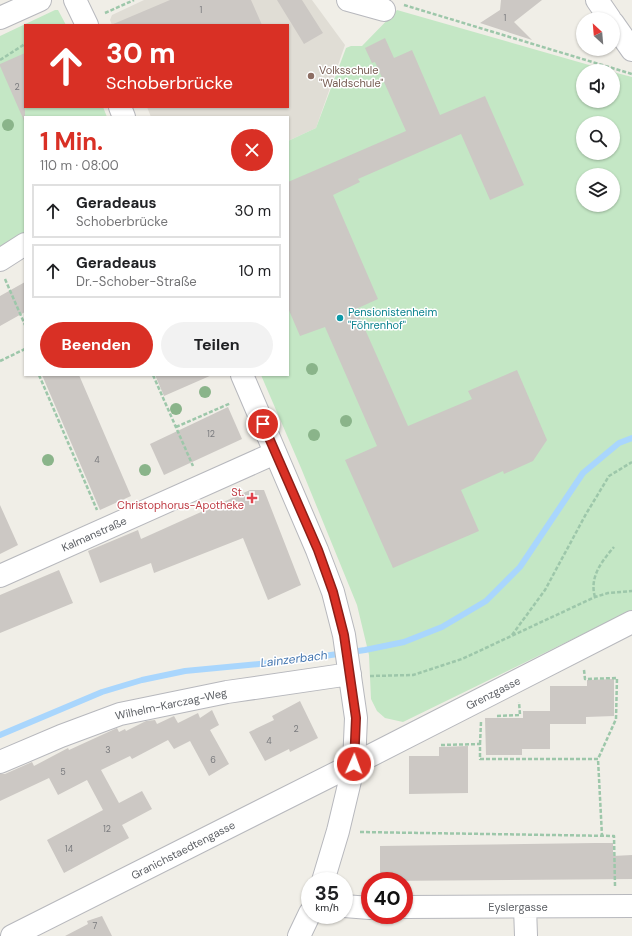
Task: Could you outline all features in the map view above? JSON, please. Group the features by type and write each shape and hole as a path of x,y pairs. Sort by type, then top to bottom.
{"street":[{"path":"0,18 40,0"},
{"path":"75,0 87,24"},
{"path":"348,0 384,10"},
{"path":"597,0 605,12"},
{"path":"620,33 632,50"},
{"path":"2,267 24,245"},
{"path":"242,376 318,550 333,592 344,635 356,718 354,764 338,831 326,872"},
{"name":"Kalmanstraße","path":"0,576 275,453"},
{"name":"Grenzgasse","path":"354,764 632,622"},
{"name":"Wilhelm-Karczag-Weg","path":"0,762 61,736 120,714 227,692 350,671"},
{"name":"Granichstaedtengasse","path":"12,936 354,764"},
{"name":"Eyslergasse","path":"413,907 624,906"},
{"path":"525,907 526,936"},
{"path":"299,936 305,924"}],"path":[{"path":"105,13 134,0"},
{"path":"384,10 396,3 632,74"},
{"path":"0,60 24,45"},
{"path":"2,267 24,322"},
{"path":"0,361 24,349"},
{"path":"40,376 105,529"},
{"path":"153,376 202,486"},
{"path":"176,427 250,395"},
{"path":"512,635 545,590 586,514 609,476 632,462"},
{"path":"595,597 593,586 595,574 614,547"},
{"path":"350,671 376,676 413,675 462,659 595,597 608,593 632,591"},
{"path":"579,649 584,660 584,679 617,678 616,719 598,759 602,836"},
{"path":"431,724 435,734 436,745 480,744 480,759 598,759"},
{"path":"338,831 614,836 624,906"}],"shaded area":[{"name":"Volksschule \"Waldschule\"","path":"144,0 312,0 345,45 316,128 289,141 289,116 151,116 147,108 289,108 289,24 112,24 110,20 112,15"}],"green space":[{"path":"58,10 65,24 25,24"},
{"path":"397,10 586,64 576,64 576,108 620,108 620,74 632,77 632,610 403,722 385,718 377,711 371,699 369,655 357,605 261,376 289,376 289,141 316,128 346,48 351,46 362,46"},
{"path":"24,25 24,108 103,108 107,116 24,116 24,234 0,249 0,36"}],"building":[{"path":"170,0 251,0 262,24 113,24"},
{"path":"277,0 302,0 323,33 304,44"},
{"path":"501,0 542,0 514,22 532,40 480,23 500,10"},
{"name":"Pensionistenheim \"Föhrenhof\"","path":"385,38 394,58 412,50 440,115 485,96 524,185 490,200 461,134 358,179 360,182 333,195 378,299 356,309 408,426 472,399 468,391 517,370 547,440 533,461 504,474 503,471 461,490 479,531 393,568 345,460 377,446 325,327 300,336 289,310 289,182 406,131 375,62 372,63 365,48"},
{"path":"24,53 24,121 0,66 0,64"},
{"path":"24,283 24,313 0,326 0,296"},
{"path":"42,376 79,376 131,496 100,510"},
{"path":"155,376 210,376 164,396"},
{"path":"228,407 242,439 164,475 150,444"},
{"path":"250,490 264,490 301,585 268,600 243,538 154,573 151,563 100,583 88,551 138,530 141,539"},
{"path":"0,505 18,545 0,554"},
{"path":"59,570 73,603 0,633 0,595"},
{"path":"614,679 614,716 586,717 586,724 550,724 550,686 587,686 587,680"},
{"path":"300,701 318,738 290,752 289,749 265,761 249,732 274,720 272,716"},
{"path":"212,710 219,725 210,730 229,764 209,776 190,741 174,749 168,740 132,759 130,756 101,770 119,803 142,791 152,809 122,825 129,838 64,873 47,840 103,810 87,780 58,795 49,778 0,801 0,774 5,774 32,762 34,766 68,748 69,750 117,728 119,732 125,729 126,731 146,721 155,720 157,724 174,716 178,723 198,713 200,718"},
{"path":"523,711 550,711 550,749 522,749 522,755 486,755 485,718 523,718"},
{"path":"468,746 468,793 409,794 409,756 439,756 439,747"},
{"path":"613,843 613,856 632,855 632,879 413,881 413,872 380,872 380,846"},
{"path":"102,916 112,936 65,936 88,924 87,921"}],"waterway":[{"name":"Lainzerbach","path":"0,735 102,692 142,680 185,671 290,661 365,650 404,642 442,627 486,601 520,567 583,473 619,443 632,438"}],"place":[{"name":"Volksschule \"Waldschule\"","path":"311,76"},
{"name":"Pensionistenheim \"Föhrenhof\"","path":"340,318"},
{"name":"St. Christophorus-Apotheke","path":"252,498"}],"route":[{"path":"263,424 318,550 333,592 344,635 356,718 354,764"}]}
